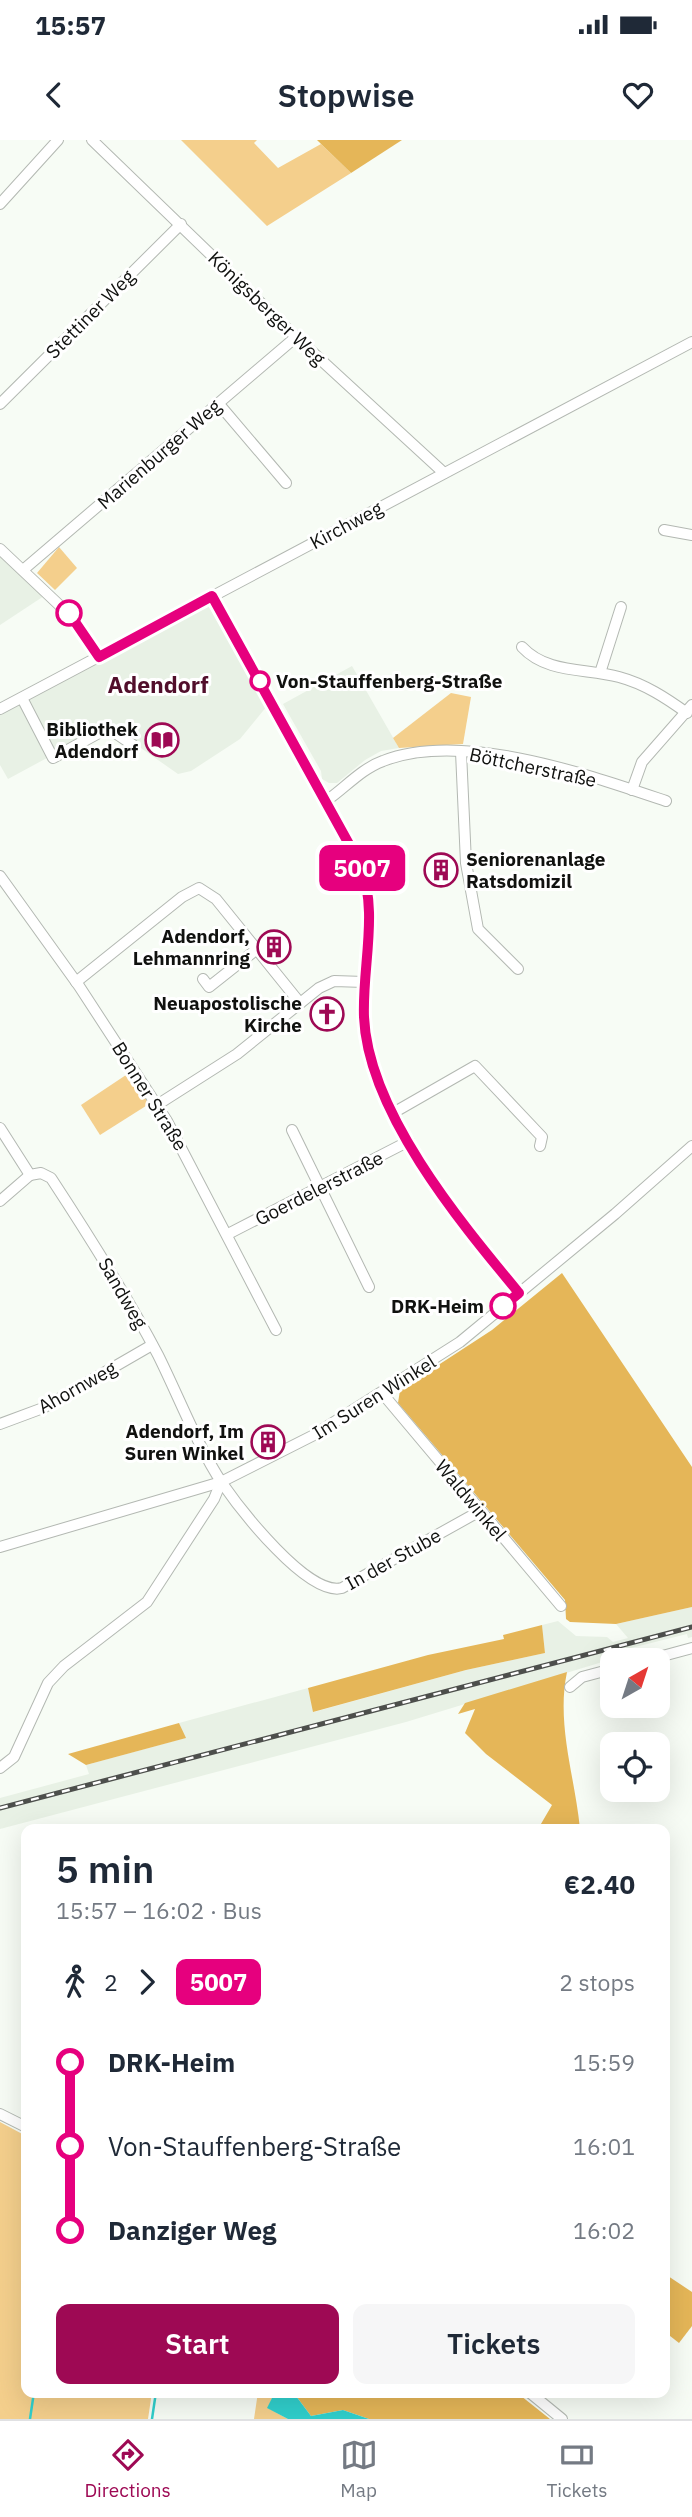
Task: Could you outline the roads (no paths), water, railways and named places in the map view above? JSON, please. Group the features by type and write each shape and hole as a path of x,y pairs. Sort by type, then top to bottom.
{"street":[{"path":"0,204 58,140"},
{"name":"Königsberger Weg","path":"92,140 296,337 444,473"},
{"name":"Stettiner Weg","path":"0,404 181,224"},
{"name":"Marienburger Weg","path":"23,570 296,337"},
{"name":"Kirchweg","path":"0,709 692,342"},
{"path":"218,403 286,482"},
{"path":"664,530 692,535"},
{"path":"0,549 74,618 99,657"},
{"path":"212,596 360,864 370,908 364,1018 370,1059 393,1113 465,1226 519,1293"},
{"path":"600,673 621,607"},
{"path":"522,647 532,659 560,668 600,673 645,687 690,709 642,762 632,790"},
{"path":"22,698 53,758 108,728 133,746"},
{"path":"461,752 466,863 478,929 517,969"},
{"name":"Böttcherstraße","path":"326,801 365,769 386,760 424,753 461,752 529,763 666,801"},
{"name":"Bonner Straße","path":"0,876 34,928 76,982 157,1105 228,1234 276,1330"},
{"path":"76,982 182,897 199,888 212,894 300,1003"},
{"path":"202,979 209,987 257,949"},
{"path":"157,1105 230,1059 327,983 340,980 365,982"},
{"path":"393,1113 475,1066 542,1137 540,1146"},
{"path":"0,1128 30,1175 0,1200"},
{"path":"292,1130 369,1287"},
{"name":"Goerdelerstraße","path":"228,1234 409,1141"},
{"name":"Im Suren Winkel","path":"0,1547 221,1482 312,1436 451,1349 692,1146"},
{"name":"Sandweg","path":"30,1175 41,1173 51,1178 112,1273 152,1345 221,1482"},
{"name":"Ahornweg","path":"0,1424 43,1408 152,1345"},
{"name":"Waldwinkel","path":"382,1393 561,1606"},
{"path":"0,1768 14,1757 42,1693 58,1672 147,1602 214,1499 221,1482"},
{"name":"In der Stube","path":"221,1482 285,1558 330,1589 342,1588 480,1511"},
{"path":"670,1654 692,1648"},
{"path":"570,1687 582,1677 600,1672"},
{"path":"0,2114 21,2124"},
{"path":"536,2398 562,2419"}],"water":[{"path":"272,2398 298,2398 311,2416 343,2410 369,2419 288,2419 267,2408"}],"waterway":[{"path":"30,2419 33,2398"},
{"path":"152,2419 155,2398"}],"railway":[{"path":"0,1808 692,1627"}],"place":[{"name":"Von-Stauffenberg-Straße","path":"260,681"},
{"name":"Bibliothek Adendorf","path":"162,740"},
{"name":"Seniorenanlage Ratsdomizil","path":"441,870"},
{"name":"Adendorf, Lehmannring","path":"274,947"},
{"name":"Neuapostolische Kirche","path":"327,1014"},
{"name":"DRK-Heim","path":"503,1306"},
{"name":"Adendorf, Im Suren Winkel","path":"268,1442"}],"district":[{"name":"Adendorf","path":"158,685"}]}
